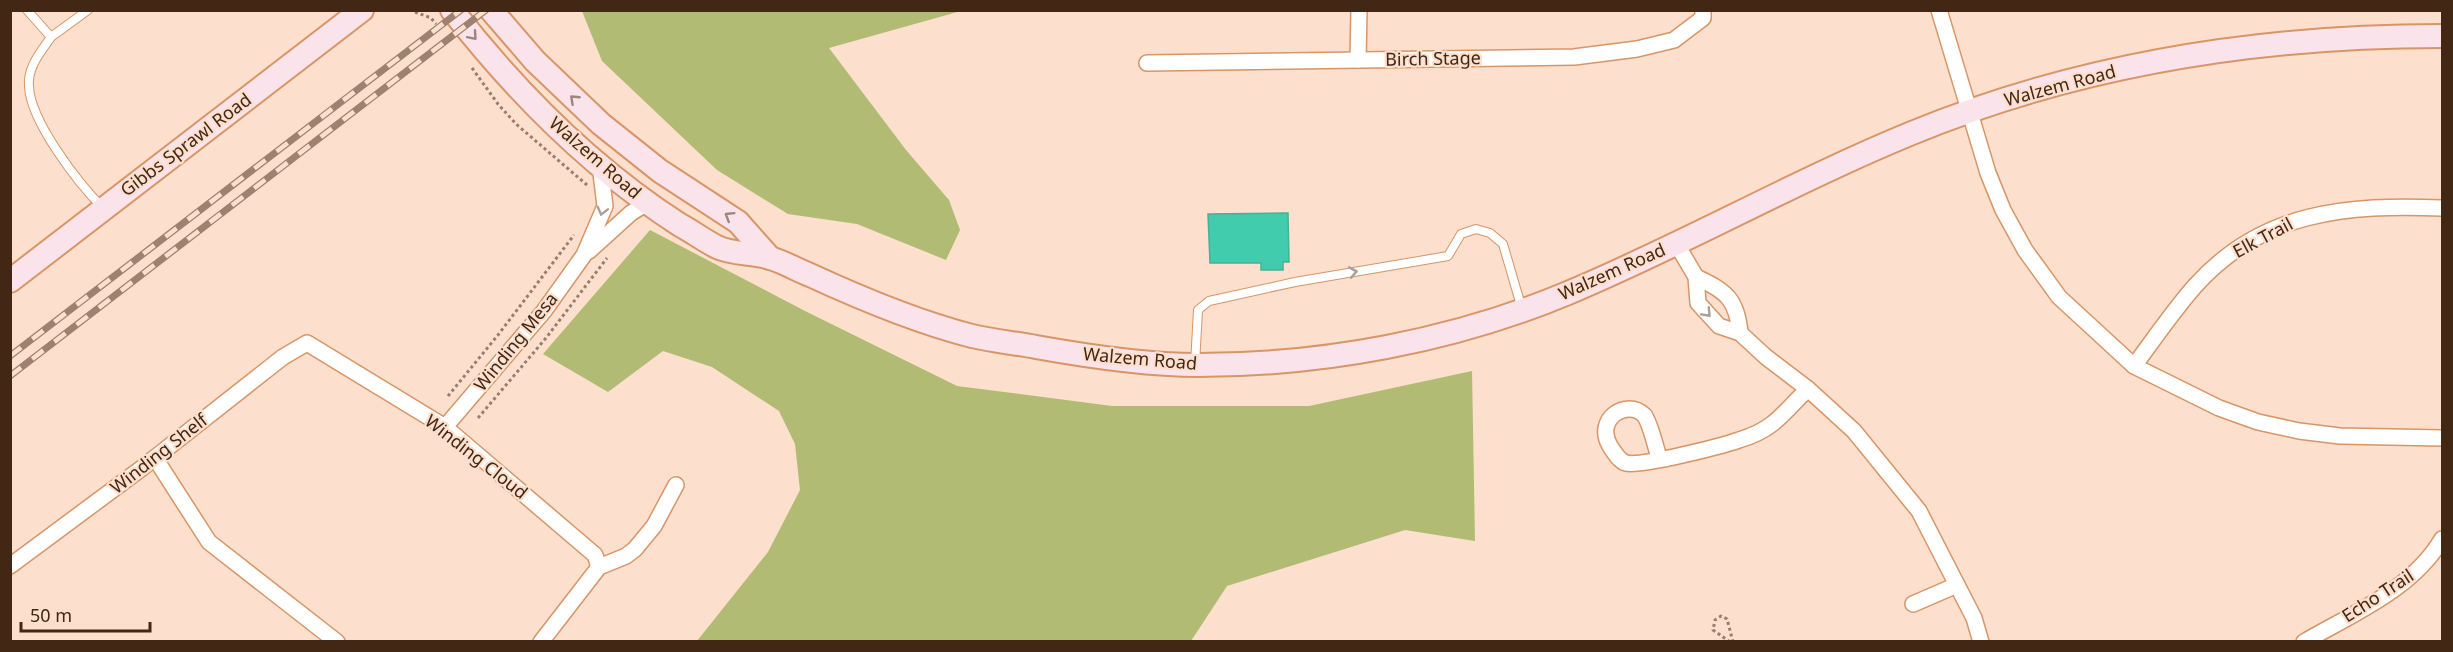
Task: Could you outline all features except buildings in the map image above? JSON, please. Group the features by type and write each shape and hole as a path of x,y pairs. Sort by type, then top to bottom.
{"main road":[{"name":"Walzem Road","path":"491,10 535,61 593,117 660,171 738,222 770,258"},
{"name":"Gibbs Sprawl Road","path":"10,281 362,11"},
{"name":"Walzem Road","path":"446,19 600,165 647,203 723,250 770,258 882,306 972,336 1082,355 1195,365 1290,361 1381,348 1474,326 1565,294 1819,174 1914,132 1970,112 2098,74 2192,55 2324,39 2442,36"}],"street":[{"path":"1358,60 1359,10"},
{"name":"Birch Stage","path":"1147,63 1574,57 1637,49 1674,40 1703,18 1703,10"},
{"path":"1939,10 1999,201 2025,250 2059,297 2134,366 2219,408 2268,424 2299,431 2340,436 2442,438"},
{"name":"Winding Mesa","path":"445,428 544,311 584,255 605,206 600,165"},
{"name":"Winding Mesa","path":"584,255 631,213 647,203"},
{"name":"Elk Trail","path":"2134,366 2196,285 2217,264 2256,237 2293,221 2323,212 2346,209 2442,208"},
{"path":"1677,243 1696,277 1698,303 1719,326 1740,333 1766,357 1808,389 1854,431 1919,511 1974,618 1981,642"},
{"path":"1696,277 1719,288 1738,311 1740,333"},
{"name":"Winding Cloud","path":"307,343 445,428 595,555 599,567"},
{"name":"Winding Shelf","path":"10,566 283,357 307,343"},
{"path":"1659,458 1741,440 1771,425 1808,389"},
{"path":"154,458 209,542 337,642"},
{"path":"541,642 599,567 626,556 636,549 654,526 676,485"},
{"name":"Echo Trail","path":"2304,642 2389,592 2414,574 2436,551 2442,539"},
{"path":"1913,604 1957,585"}],"lane":[{"path":"27,10 51,37"},
{"path":"88,10 51,37 32,65 28,86 34,110 44,131 91,196 104,209"},
{"path":"1195,365 1198,310 1209,301 1295,282 1448,255 1461,234 1476,228 1490,233 1503,244 1522,309"}],"path":[{"path":"416,12 431,18 446,19"},
{"path":"468,62 498,105 516,124 594,191"},
{"path":"448,396 498,335 575,233"},
{"path":"1721,615 1727,619 1732,642 1713,630 1715,620 1721,615"}],"green space":[{"path":"582,11 961,11 829,48 906,150 949,200 960,230 946,260 857,224 788,214 717,170 602,61"},
{"path":"650,230 805,311 957,386 1112,406 1309,406 1472,371 1475,541 1405,530 1227,586 1191,641 697,641 768,552 800,490 795,444 779,411 712,367 663,351 608,392 543,354"}],"railway":[{"path":"10,356 461,10"},
{"path":"10,376 486,10"}]}
